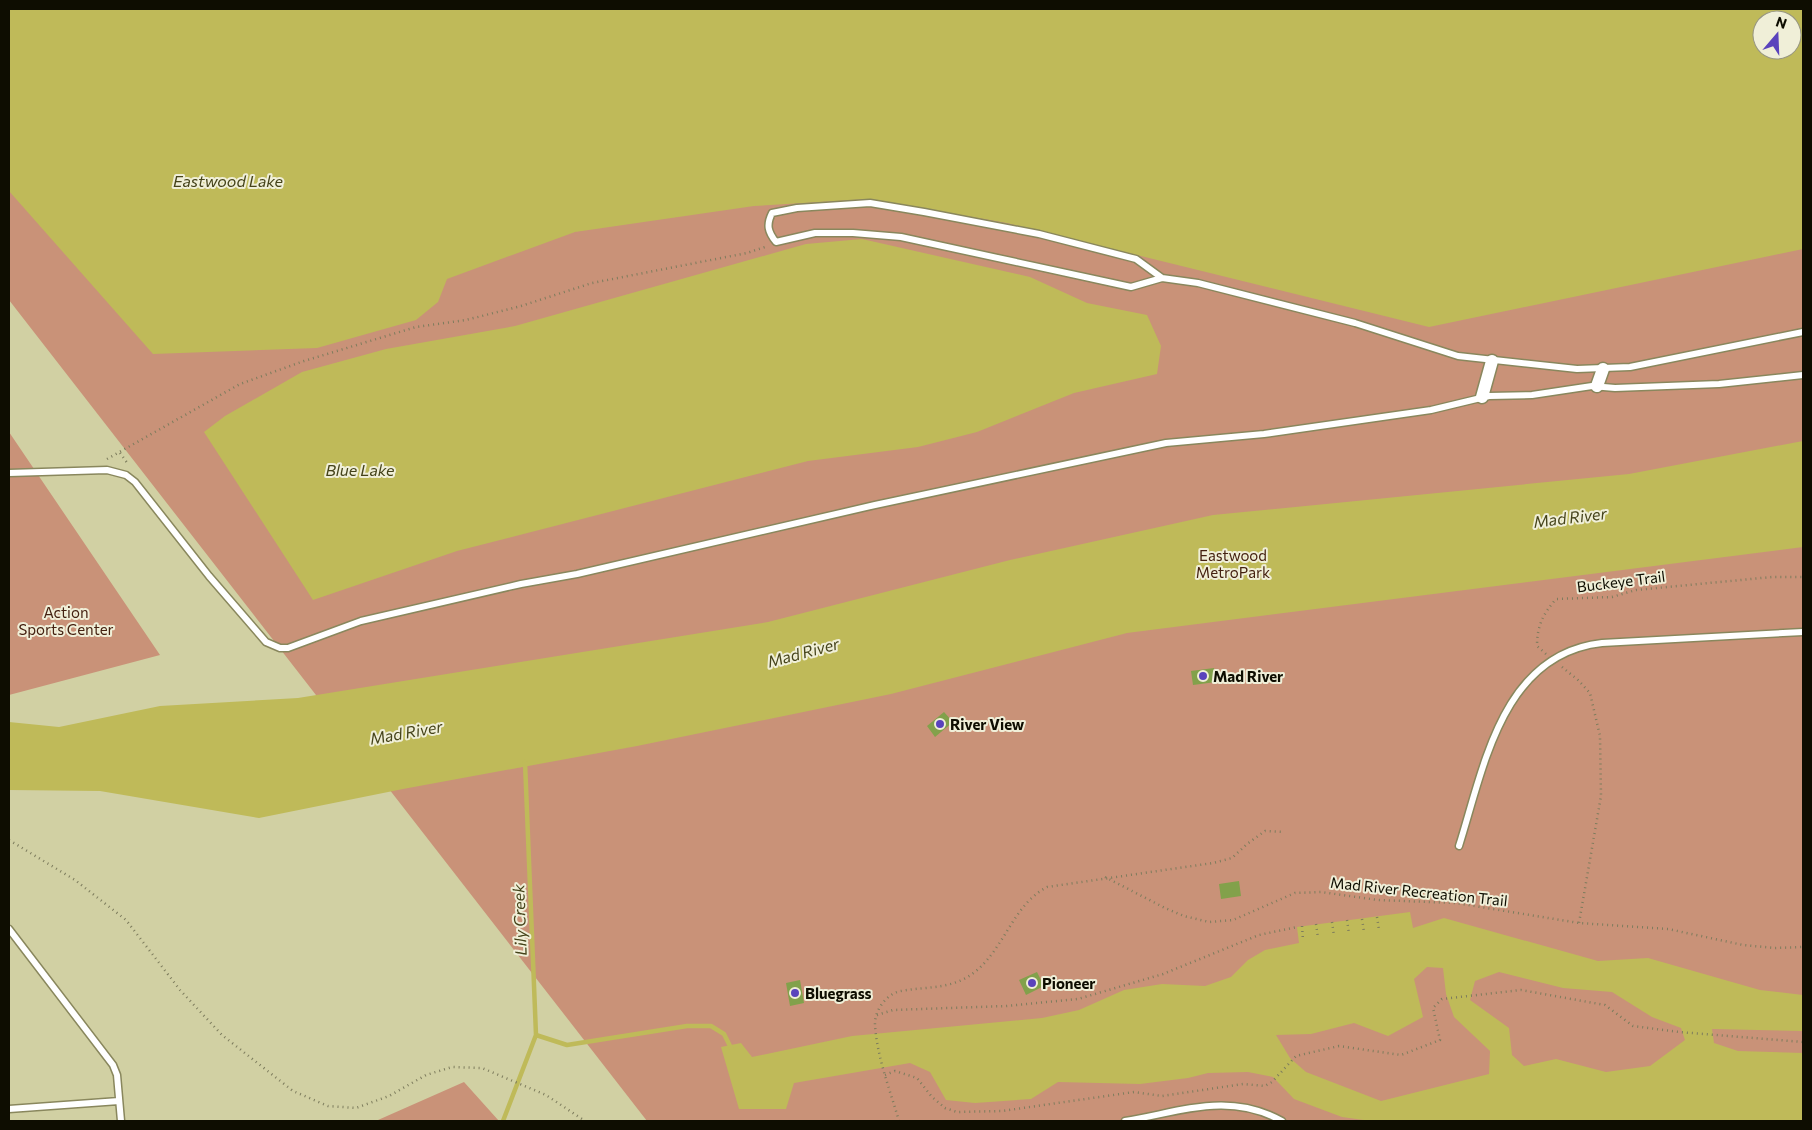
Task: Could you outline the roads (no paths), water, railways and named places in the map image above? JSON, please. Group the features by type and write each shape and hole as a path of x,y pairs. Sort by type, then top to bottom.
{"street":[{"path":"1482,397 1492,361"},
{"path":"1596,386 1603,369"}],"lane":[{"path":"1162,278 1136,258 1039,234 870,203 797,208 772,213 767,223 770,235 776,242 815,233 853,233 901,237 1131,287 1162,278 1198,283 1355,323 1458,356 1492,361 1577,369 1630,367 1803,332"},
{"path":"9,472 116,472 135,482 245,619 266,642 280,648 288,648 361,621 1166,443 1264,434 1421,412 1482,397 1532,395 1596,386 1676,386 1803,375"},
{"path":"1459,846 1497,726 1525,683 1552,659 1587,645 1602,643 1803,632"},
{"path":"9,929 113,1065 117,1075 121,1121"},
{"path":"9,1109 119,1101"},
{"path":"1125,1121 1185,1108 1228,1104 1248,1107 1282,1121"}],"water":[{"name":"Eastwood Lake","path":"9,9 1803,9 1803,249 1429,327 1007,223 869,199 754,206 575,232 447,279 438,302 416,320 317,348 153,354 9,191"},
{"name":"Blue Lake","path":"862,239 1030,277 1087,303 1147,315 1161,346 1157,374 1074,393 977,432 918,447 808,461 457,551 313,600 204,432 225,416 302,372 386,349 515,326 806,244"},
{"path":"1803,441 1803,547 1127,633 891,694 637,746 403,789 259,818 100,791 9,790 9,722 59,727 160,706 298,698 768,622 1010,560 1213,515 1629,474"},
{"path":"1410,912 1413,928 1444,918 1598,961 1648,958 1760,990 1803,995 1803,1031 1712,1029 1714,1043 1738,1051 1803,1053 1803,1121 1371,1121 1342,1117 1294,1099 1273,1077 1248,1072 1208,1073 1188,1078 1140,1084 1058,1082 1031,1099 975,1103 946,1100 930,1072 910,1063 794,1083 786,1109 739,1109 721,1047 741,1043 752,1057 852,1036 1042,1018 1079,1010 1124,990 1162,984 1205,986 1231,977 1248,960 1265,950 1299,943 1297,927","holes":["1427,967 1443,968 1446,994 1454,1017 1490,1051 1489,1074 1381,1101 1306,1072 1290,1058 1276,1035 1311,1034 1354,1023 1388,1036 1423,1017 1414,979","1499,972 1563,988 1612,992 1652,1017 1681,1028 1685,1040 1650,1066 1606,1072 1556,1059 1524,1066 1512,1055 1509,1028 1470,1000 1475,981"]}],"waterway":[{"name":"Lily Creek","path":"503,1121 536,1035 525,762"},
{"path":"536,1035 567,1045 687,1026 711,1026 724,1034 732,1050"}],"place":[{"name":"Mad River","path":"1203,676"},
{"name":"River View","path":"940,724"},
{"name":"Pioneer","path":"1032,983"},
{"name":"Bluegrass","path":"795,993"}],"park label":[{"name":"Eastwood MetroPark","path":"1233,564"},
{"name":"Action Sports Center","path":"66,620"}]}
